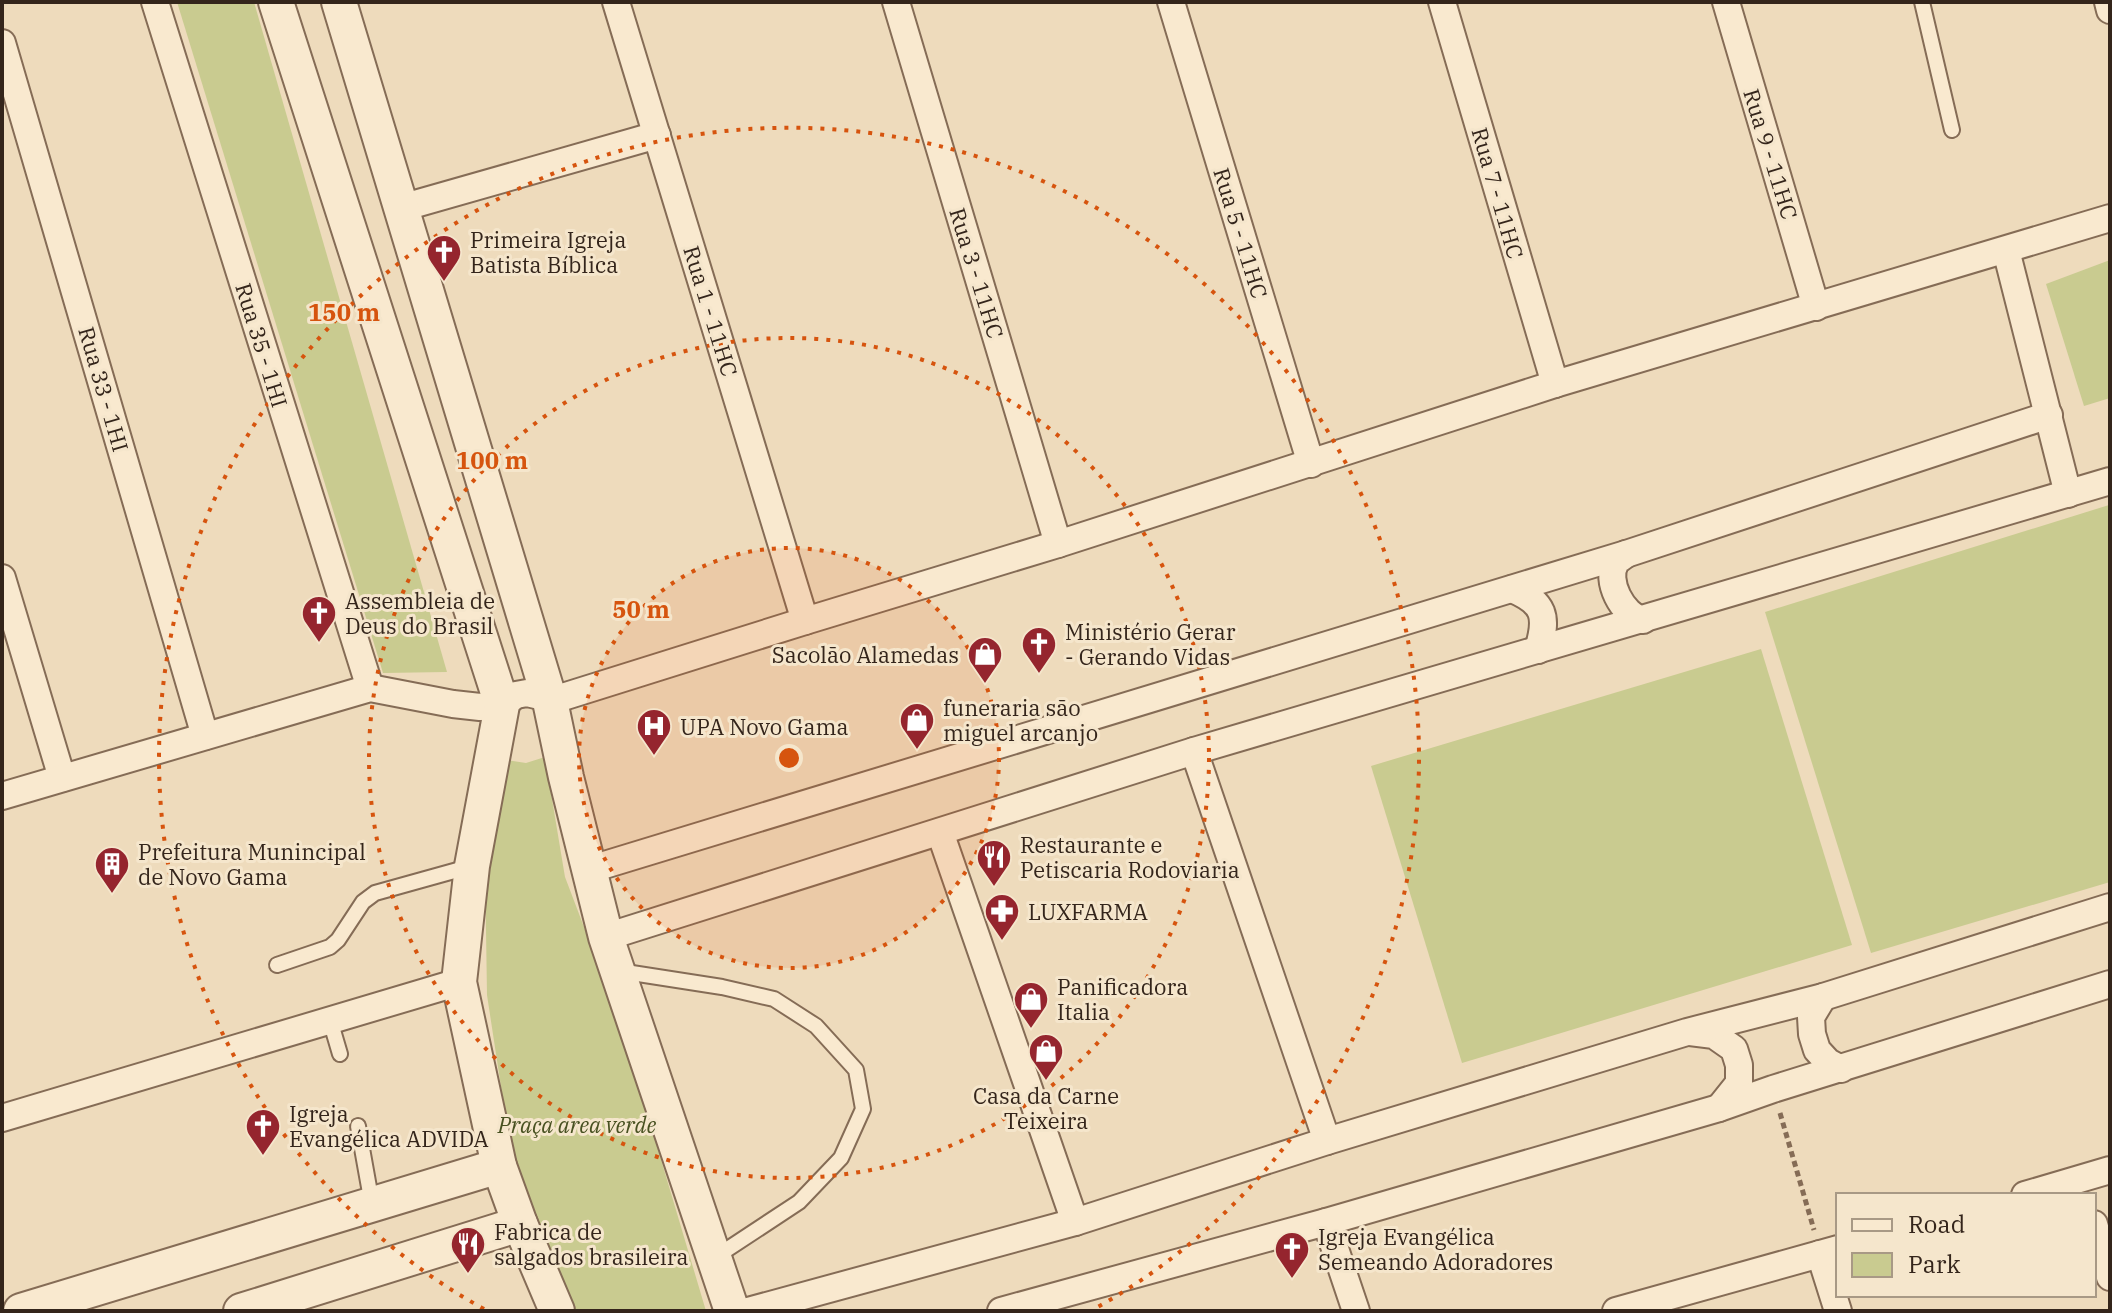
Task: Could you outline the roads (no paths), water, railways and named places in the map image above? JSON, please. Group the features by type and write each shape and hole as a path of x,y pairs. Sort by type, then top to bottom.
{"street":[{"name":"Rua 35 - 1HI","path":"155,2 370,688"},
{"path":"276,2 502,705 472,866 459,982 499,1166 557,1311"},
{"path":"339,2 550,701 606,937 732,1311"},
{"name":"Rua 1 - 11HC","path":"616,2 805,621"},
{"name":"Rua 3 - 11HC","path":"896,2 1058,544"},
{"name":"Rua 5 - 11HC","path":"1171,2 1311,464"},
{"name":"Rua 7 - 11HC","path":"1442,2 1555,384"},
{"name":"Rua 9 - 11HC","path":"1726,2 1816,307"},
{"path":"2108,2 2110,10"},
{"name":"Rua 33 - 1HI","path":"2,43 205,736"},
{"path":"401,208 657,135"},
{"path":"2,796 370,688 480,707 502,705 516,695 527,693 550,701 1058,544 1555,384 2110,218"},
{"path":"2006,250 2068,494"},
{"path":"588,870 1626,554 2049,415"},
{"path":"606,937 1194,751 2110,481"},
{"path":"1626,554 1616,562 1612,574 1615,587 1627,612 1643,620"},
{"path":"2,578 62,778"},
{"path":"1512,589 1530,597 1540,608 1543,619 1538,650"},
{"path":"1194,751 1327,1141"},
{"path":"940,832 1075,1222"},
{"path":"748,1311 1075,1222 1327,1141 1687,1032 1823,997 2110,907"},
{"path":"2,1118 459,982"},
{"path":"1001,1311 1326,1222 1719,1108 2110,984"},
{"path":"1823,997 1811,1017 1812,1034 1817,1050 1828,1062 1841,1069"},
{"path":"1687,1032 1714,1035 1734,1049 1739,1065 1739,1083 1719,1108"},
{"path":"21,1311 499,1166"},
{"path":"2039,1193 2082,1187 2110,1170"},
{"path":"1326,1222 1356,1311"},
{"path":"241,1311 520,1224"},
{"path":"2096,1232 2110,1277"},
{"path":"1616,1311 1829,1252 1838,1311"}],"lane":[{"path":"1922,2 1952,130"},
{"path":"277,965 330,947 363,902 375,893 472,866"},
{"path":"617,970 774,999 816,1026 856,1070 863,1109 841,1158 799,1202 714,1258"},
{"path":"330,1020 340,1054"},
{"path":"358,1126 372,1204"}],"place":[{"name":"Primeira Igreja Batista Bíblica","path":"444,283"},
{"name":"Assembleia de Deus do Brasil","path":"319,644"},
{"name":"Ministério Gerar - Gerando Vidas","path":"1039,675"},
{"name":"Sacolão Alamedas","path":"985,685"},
{"name":"funeraria são miguel arcanjo","path":"917,751"},
{"name":"UPA Novo Gama","path":"654,757"},
{"name":"Restaurante e Petiscaria Rodoviaria","path":"994,888"},
{"name":"Prefeitura Munincipal de Novo Gama","path":"112,895"},
{"name":"LUXFARMA","path":"1002,942"},
{"name":"Panificadora Italia","path":"1031,1030"},
{"name":"Casa da Carne Teixeira","path":"1046,1082"},
{"name":"Igreja Evangélica ADVIDA","path":"263,1157"},
{"name":"Fabrica de salgados brasileira","path":"468,1275"},
{"name":"Igreja Evangélica Semeando Adoradores","path":"1292,1280"}],"park label":[{"name":"Praça area verde","path":"577,1124"}]}
